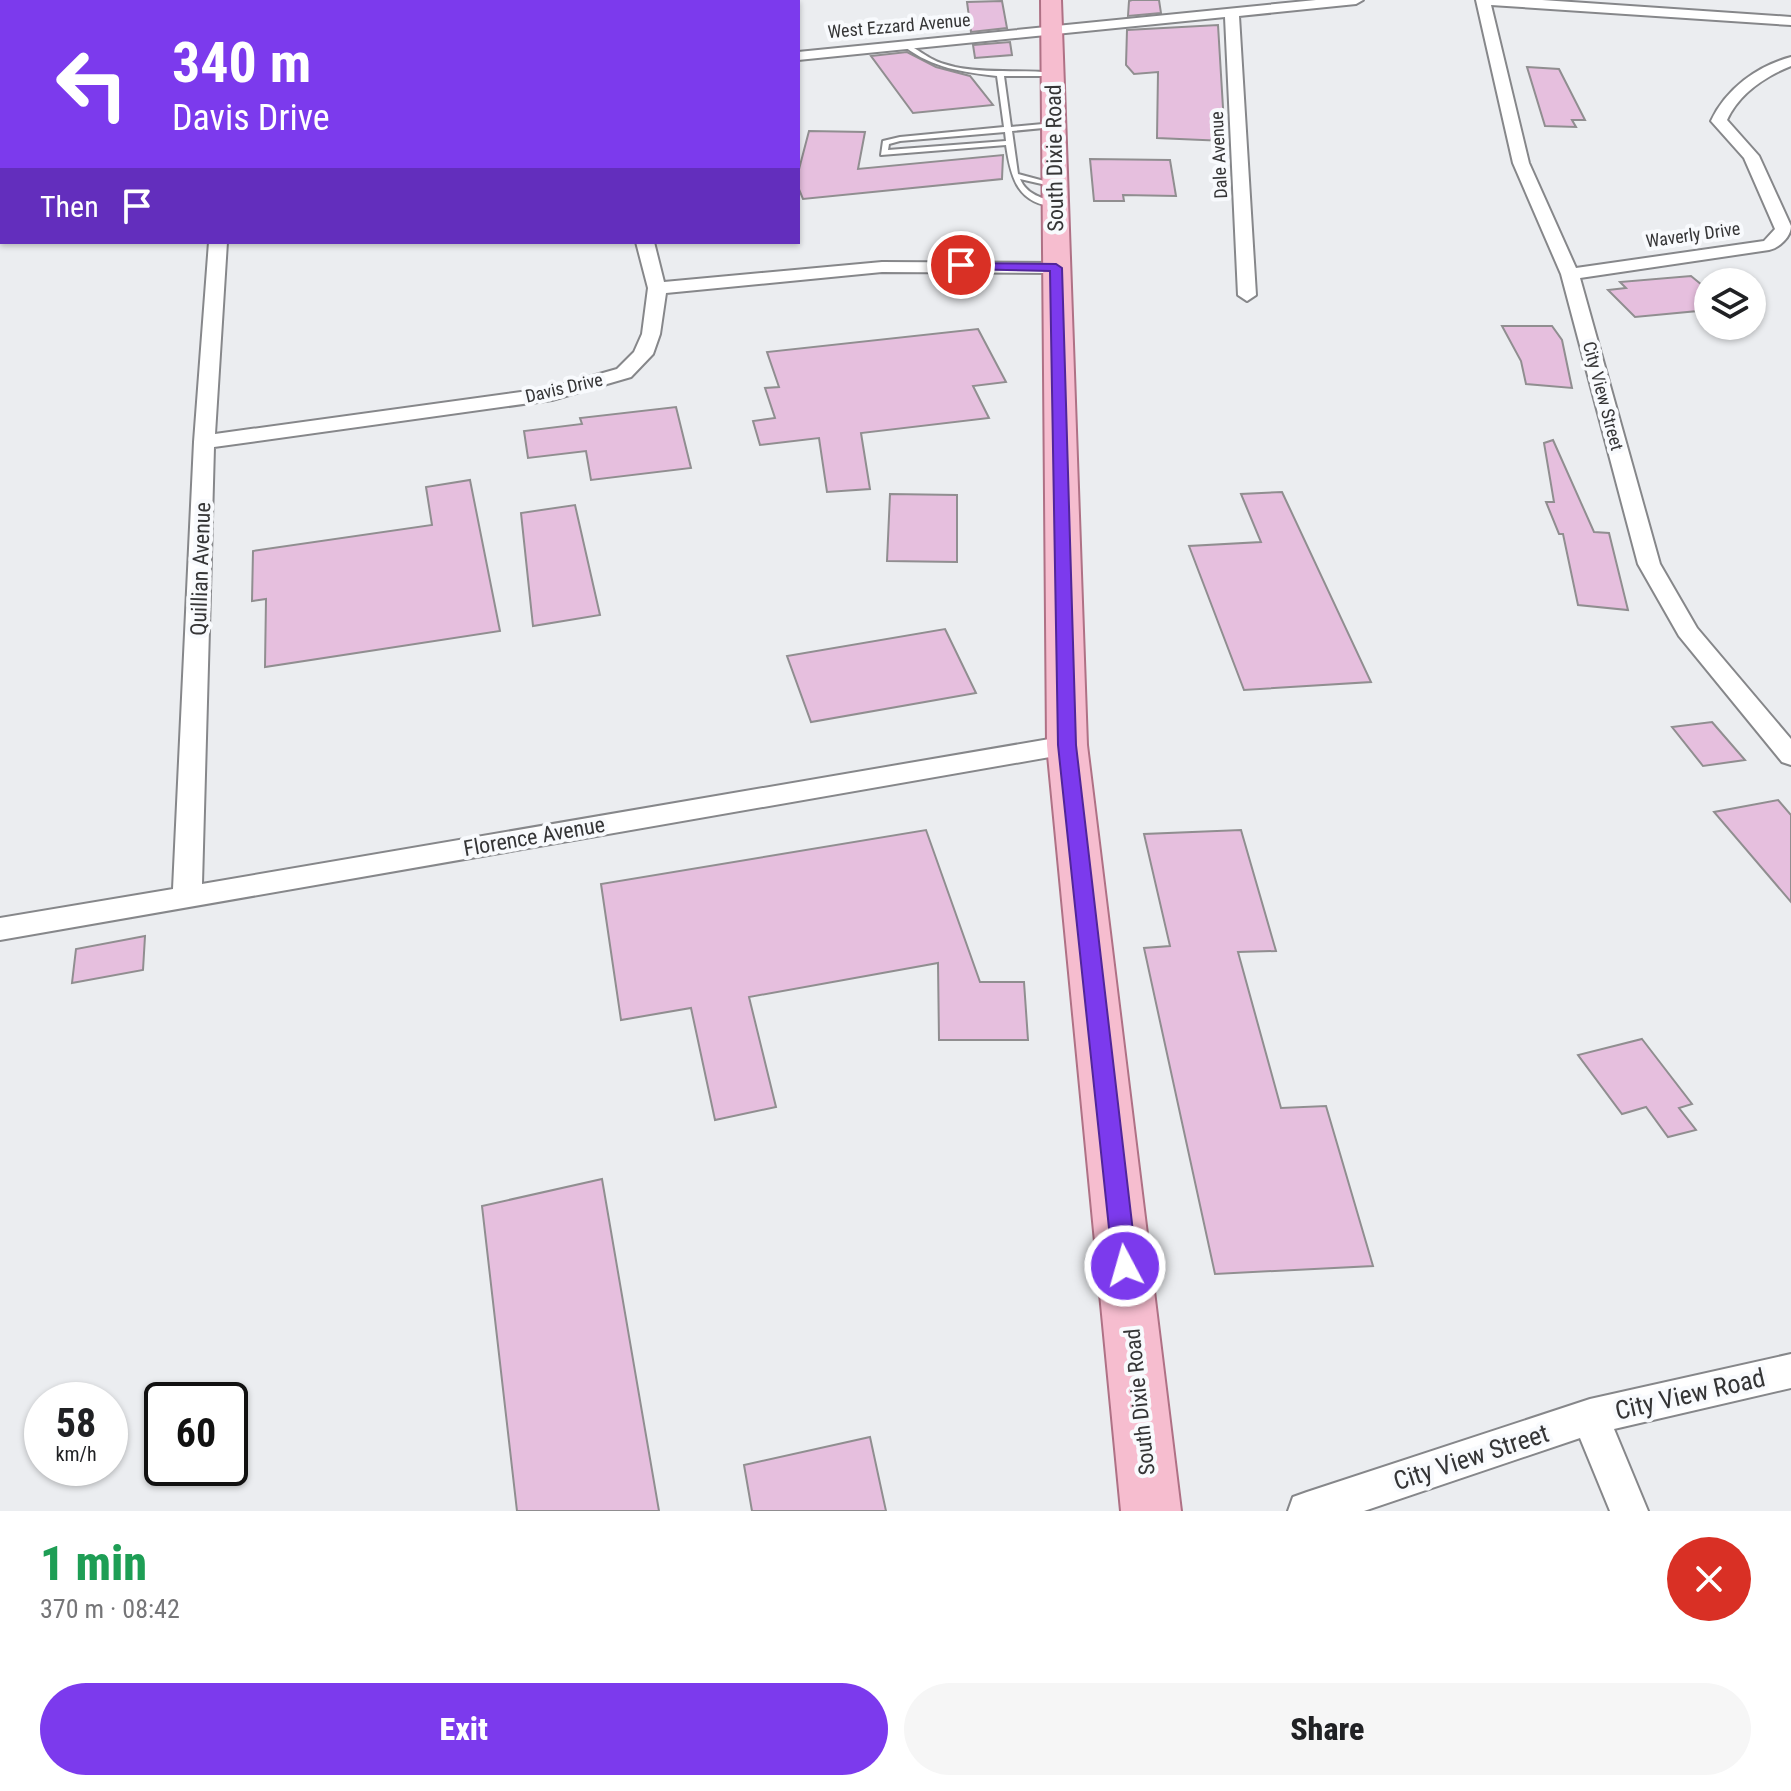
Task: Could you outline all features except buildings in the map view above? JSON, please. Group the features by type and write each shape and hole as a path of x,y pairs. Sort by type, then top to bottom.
{"main road":[{"name":"South Dixie Road","path":"1052,16 1067,745 1151,1511"}],"street":[{"name":"West Ezzard Avenue","path":"800,56 907,46 1052,16 1232,14 1356,0"},
{"path":"1483,0 1791,21"},
{"name":"City View Street","path":"1483,0 1521,163 1570,274 1649,564 1687,631 1791,756"},
{"name":"Dale Avenue","path":"1232,14 1247,295"},
{"name":"Waverly Drive","path":"1570,274 1769,245 1784,230 1751,156 1719,121 1723,109 1766,70 1791,61"},
{"name":"Quillian Avenue","path":"187,896 204,442 218,244"},
{"path":"646,244 657,288 882,267 1056,268"},
{"name":"Davis Drive","path":"204,442 552,394 598,382 624,373 643,354 651,334 657,288"},
{"name":"Florence Avenue","path":"0,929 1067,745"},
{"name":"City View Road","path":"1590,1417 1791,1371"},
{"path":"1590,1417 1629,1511"},
{"name":"City View Street","path":"1307,1511 1590,1417"}],"lane":[{"path":"907,46 926,61 942,68 1000,74 1053,74"},
{"path":"1000,74 1009,115 1008,143 1018,187 1030,197 1055,195"},
{"path":"1008,143 884,153 886,143 900,139 1054,125"},
{"path":"1015,175 1055,195"}],"route":[{"path":"961,265 1056,268 1067,745 1125,1266"}]}
